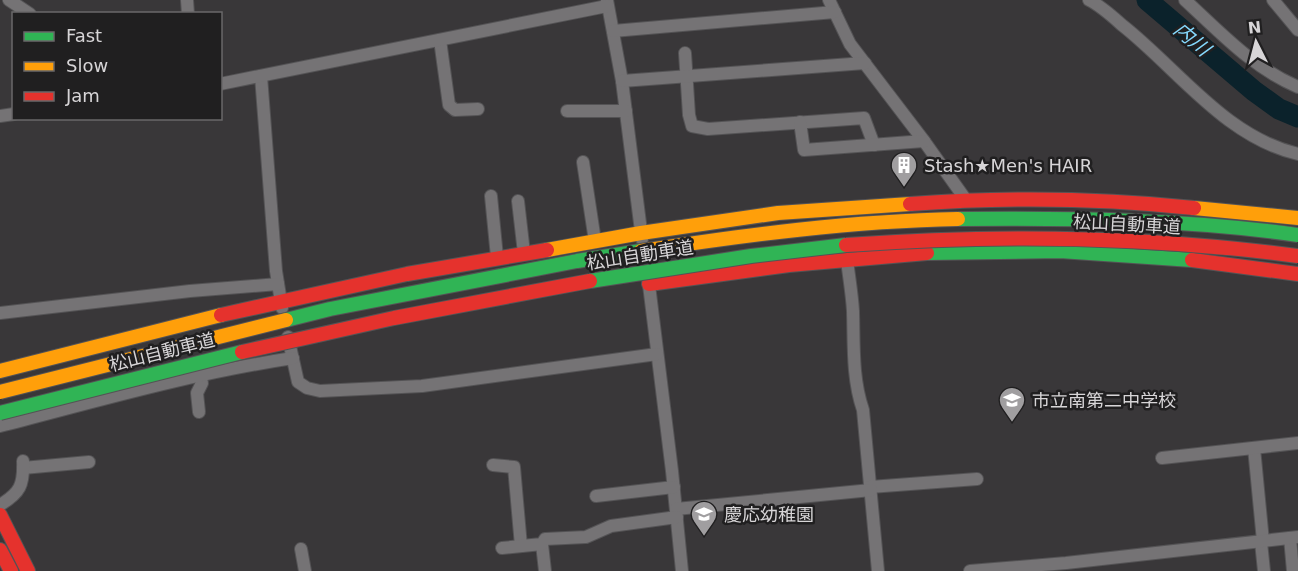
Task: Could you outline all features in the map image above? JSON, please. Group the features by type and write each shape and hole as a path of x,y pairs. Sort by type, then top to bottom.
{"main road":[{"path":"0,371 66,353 407,274 641,233 778,213 966,200 1128,201 1298,218"},
{"name":"松山自動車道","path":"0,392 228,333 388,297 577,261 762,234 903,220 1071,219 1168,222 1298,235"},
{"name":"松山自動車道","path":"0,413 232,353 439,308 580,282 822,247 905,241 1072,239 1169,243 1260,250 1298,256"},
{"path":"649,284 778,266 901,255 1024,250 1167,257 1298,274"},
{"path":"0,514 28,571"},
{"path":"0,550 11,571"}],"street":[{"path":"9,0 27,12"},
{"path":"828,0 850,44 966,200"},
{"path":"1089,0 1136,36 1228,120 1256,137 1298,154"},
{"path":"1185,0 1245,57 1280,80 1298,87"},
{"path":"1273,0 1298,30"},
{"path":"222,84 440,40 607,3 622,81 649,284 682,571"},
{"path":"613,31 835,12"},
{"path":"440,40 449,105 455,110 477,109"},
{"path":"685,54 689,115 693,126 708,129 864,118 874,145"},
{"path":"622,81 865,63"},
{"path":"261,76 278,284 298,382 307,388 320,391 422,386 657,354"},
{"path":"567,111 626,111"},
{"path":"800,122 804,150 924,141"},
{"path":"583,162 595,241"},
{"path":"491,196 497,257"},
{"path":"518,201 524,253"},
{"path":"847,260 858,395 863,410 878,571"},
{"path":"0,313 190,291 278,284"},
{"path":"0,426 200,375 293,358"},
{"path":"200,375 202,382 197,393 200,412"},
{"path":"1162,458 1298,443"},
{"path":"1254,448 1264,571"},
{"path":"0,505 10,500 20,488 23,465 89,462"},
{"path":"493,465 514,467 521,546"},
{"path":"545,571 542,544 545,539 586,537 611,526 676,513 870,489 977,479"},
{"path":"596,496 674,487"},
{"path":"970,571 1066,567 1294,538 1293,571"},
{"path":"502,548 542,544"},
{"path":"301,549 305,571"}],"waterway":[{"name":"内川","path":"1147,0 1254,91 1279,109 1298,117"}],"traffic: fast":[{"path":"958,219 1171,223 1298,235"},
{"path":"590,281 751,256 846,245"},
{"path":"286,320 330,309 577,261 641,251"},
{"path":"927,253 1060,251 1192,260"},
{"path":"0,413 242,352"}],"traffic: slow":[{"path":"547,250 641,233 778,213 910,204"},
{"path":"1194,208 1298,218"},
{"path":"641,251 799,230 958,219"},
{"path":"0,371 221,315"},
{"path":"0,392 286,320"}],"traffic: jam":[{"path":"910,204 981,200 1052,200 1123,202 1194,208"},
{"path":"846,245 959,239 1072,239 1185,244 1298,256"},
{"path":"221,315 407,274 547,250"},
{"path":"649,284 789,265 927,253"},
{"path":"1192,260 1298,274"},
{"path":"242,352 394,318 590,281"},
{"path":"0,515 28,571"},
{"path":"0,550 11,571"}],"place":[{"name":"Stash★Men's HAIR","path":"904,188"},
{"name":"市立南第二中学校","path":"1012,423"},
{"name":"慶応幼稚園","path":"704,537"}]}
